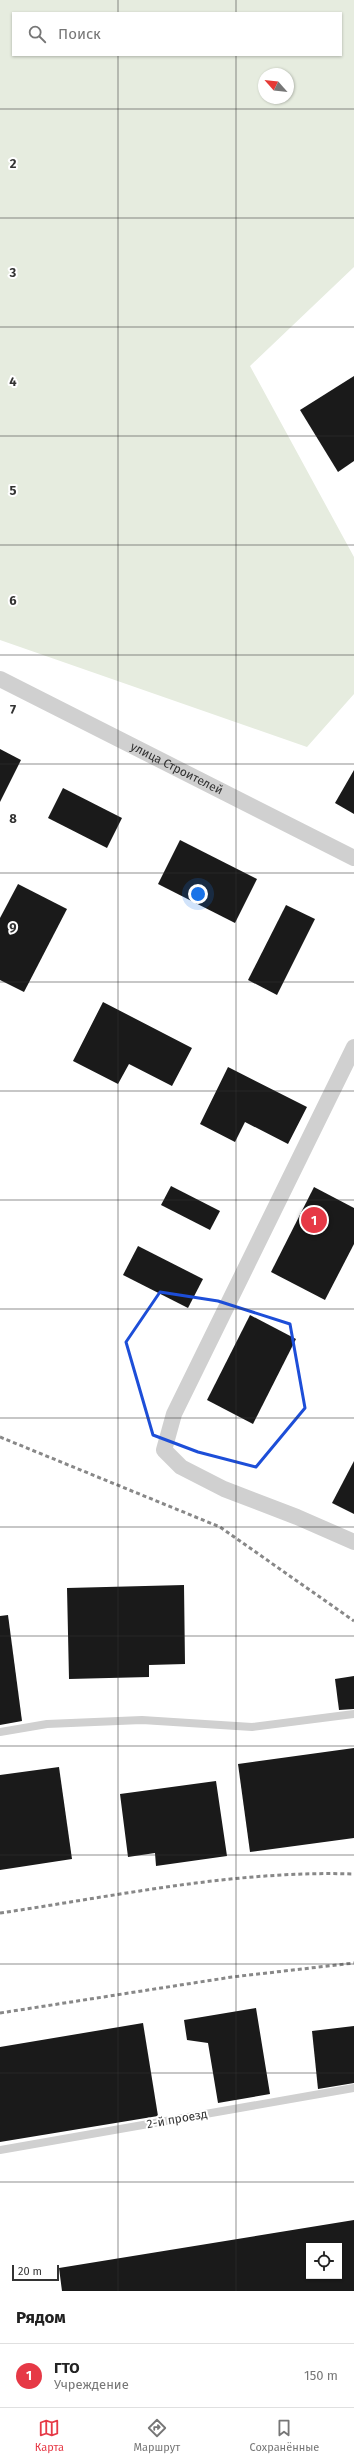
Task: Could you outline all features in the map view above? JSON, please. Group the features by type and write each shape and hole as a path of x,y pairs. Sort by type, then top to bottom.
{"street":[{"name":"улица Строителей","path":"0,679 354,858"},
{"path":"354,1047 174,1414 164,1450 181,1467 224,1489 297,1517 354,1542"}],"lane":[{"path":"0,1732 47,1724 142,1720 252,1727 354,1714"},
{"name":"2-й проезд","path":"0,2150 354,2088"}],"highlighted area":[{"path":"160,1292 218,1301 290,1324 305,1408 256,1467 198,1452 153,1435 126,1342"}],"shaded area":[{"path":"0,0 354,0 354,267 250,366 354,557 354,694 307,747 0,640"}],"building":[{"path":"354,376 354,461 338,472 300,410"},
{"path":"0,749 21,760 0,802"},
{"path":"354,770 354,814 335,803"},
{"path":"63,788 122,818 107,848 48,818"},
{"path":"180,840 257,879 235,923 158,884"},
{"path":"18,884 67,909 24,992 0,980 0,918"},
{"path":"286,905 315,919 277,995 248,980"},
{"path":"103,1002 192,1048 172,1086 129,1064 118,1084 73,1061"},
{"path":"228,1067 307,1107 288,1144 245,1122 235,1142 200,1124"},
{"path":"171,1186 220,1211 210,1230 161,1205"},
{"path":"314,1187 354,1208 354,1244 325,1300 271,1272"},
{"path":"138,1246 203,1279 188,1308 123,1275"},
{"path":"250,1315 296,1339 253,1424 207,1400"},
{"path":"354,1461 354,1514 332,1503"},
{"path":"184,1585 185,1664 149,1665 149,1677 69,1679 67,1588"},
{"path":"8,1615 22,1721 0,1725 0,1616"},
{"path":"354,1676 354,1709 339,1710 335,1679"},
{"path":"354,1748 354,1838 250,1852 238,1764"},
{"path":"59,1767 72,1859 0,1870 0,1775"},
{"path":"216,1781 227,1856 156,1866 155,1853 128,1857 120,1794"},
{"path":"256,2008 270,2094 218,2103 208,2043 187,2040 184,2020"},
{"path":"143,2023 158,2116 0,2142 0,2047"},
{"path":"354,2026 354,2083 318,2089 312,2031"},
{"path":"354,2220 354,2291 62,2291 59,2268"}],"railway":[{"path":"0,1437 220,1527 354,1621"},
{"path":"0,1913 132,1892 221,1880 309,1874 354,1874"},
{"path":"0,2013 232,1977 354,1963"}],"place":[{"name":"ГТО","path":"314,1220"}]}
